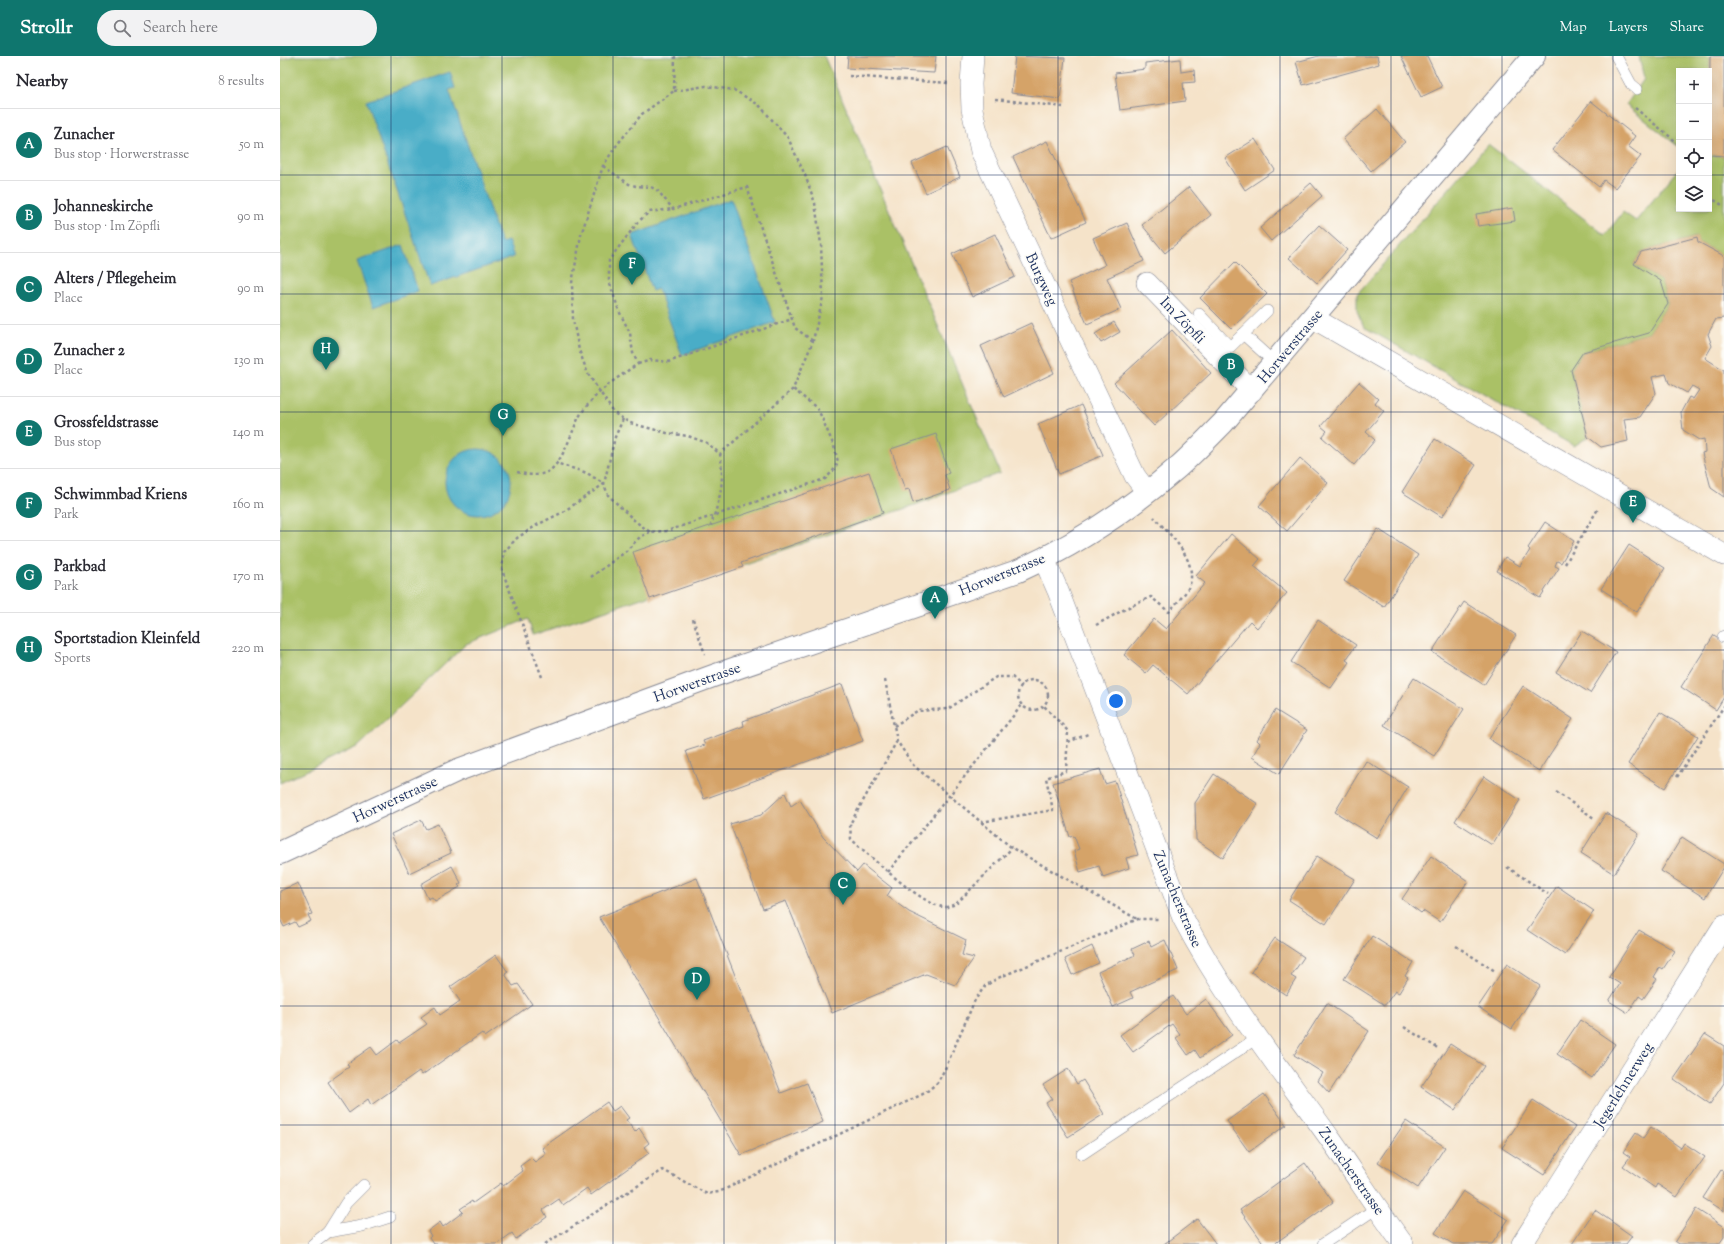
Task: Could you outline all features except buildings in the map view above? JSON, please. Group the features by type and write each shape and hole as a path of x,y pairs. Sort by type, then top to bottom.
{"street":[{"name":"Burgweg","path":"973,56 970,84 972,109 981,151 1148,502"},
{"name":"Horwerstrasse","path":"280,853 458,770 713,676 979,586 1044,559 1093,530 1148,502 1177,468 1208,438 1252,391 1534,56"},
{"name":"Im Zöpfli","path":"1147,283 1252,391"},
{"path":"1313,318 1724,555"},
{"name":"Zunacherstrasse","path":"1044,559 1058,591 1182,918 1201,954 1257,1038 1331,1140 1403,1244"},
{"name":"Jegerlehnerweg","path":"1522,1244 1724,925"}],"lane":[{"path":"1616,56 1631,84 1637,89"},
{"path":"1199,314 1230,347 1267,311"},
{"path":"1243,334 1275,363"},
{"path":"1082,1154 1257,1038"},
{"path":"313,1244 328,1232 346,1203 364,1184"},
{"path":"1323,1244 1377,1208"},
{"path":"328,1232 362,1226 390,1218"}],"path":[{"path":"674,91 675,56"},
{"path":"849,76 970,84"},
{"path":"711,525 721,494 723,472 720,454 707,443 688,436 667,433 630,423 614,413 588,374 579,350 573,320 572,283 581,235 603,166 616,146 642,114 674,91 706,86 734,90 759,105 788,138 805,175 815,203 822,244 823,297 813,341 793,389 720,454"},
{"path":"1008,100 1063,107"},
{"path":"603,166 629,184 651,187 658,191 673,209"},
{"path":"638,364 633,353 630,333 619,311 609,281 609,260 638,222 649,212 673,209 747,187 795,328 813,341"},
{"path":"1712,199 1724,206"},
{"path":"517,472 532,476 550,470 562,454 580,417 600,392 616,378 638,364 651,360 668,362 792,319"},
{"path":"591,577 624,553 640,537 650,532 667,531 825,479 833,471 838,462 834,446 818,409 793,389"},
{"path":"623,419 615,437 604,484 608,495 618,506 650,532"},
{"path":"556,463 587,473 604,484"},
{"path":"542,677 502,570 504,552 517,538 537,525 563,512 604,484"},
{"path":"1094,626 1127,608 1152,597 1169,612 1190,585 1188,561 1183,551 1148,502"},
{"path":"1565,564 1601,503"},
{"path":"693,619 707,660"},
{"path":"894,726 917,710 948,709 996,677 1012,677 1022,686"},
{"path":"886,680 897,741 913,765 1012,848 1138,919"},
{"path":"1033,680 1041,683 1047,689 1048,697 1044,706 1036,710 1027,709 1022,705 1018,696 1020,689 1026,682 1033,680"},
{"path":"888,872 948,795 1022,705"},
{"path":"981,822 1053,810 1046,778 1066,771 1068,731 1044,706"},
{"path":"1677,777 1724,706"},
{"path":"1068,742 1091,732"},
{"path":"897,741 850,824 851,839 888,872 921,897 937,905 947,907 956,904 1012,848"},
{"path":"1556,792 1594,818"},
{"path":"1507,867 1548,894"},
{"path":"545,1244 663,1170 707,1194 719,1192 925,1093 937,1083 941,1076 975,1000 985,986 998,978 1138,919 1182,918"},
{"path":"1456,946 1495,971"},
{"path":"1404,1027 1440,1049"}],"green space":[{"path":"294,56 824,56 1000,473 915,505 533,635 528,619 466,644 359,746 280,783 280,60"},
{"path":"1639,56 1710,56 1710,68 1676,68 1676,145 1626,105 1644,79"},
{"path":"1488,144 1605,235 1623,212 1636,221 1676,172 1676,212 1712,212 1712,155 1724,156 1724,256 1698,242 1696,237 1641,252 1634,264 1661,281 1668,304 1649,333 1583,352 1571,370 1588,437 1574,446 1364,327 1357,311 1357,294"}],"water":[{"path":"450,72 455,88 449,90 501,243 508,241 514,257 430,286 366,101"},
{"path":"731,199 775,322 682,355 658,289 652,291 632,235"},
{"path":"403,245 418,291 373,307 357,261"},
{"path":"472,449 484,449 491,451 502,458 509,469 511,482 509,495 502,506 491,513 484,515 472,515 465,513 454,506 447,495 445,488 445,476 447,469 454,458 465,451"}],"place":[{"name":"Schwimmbad Kriens","path":"632,285"},
{"name":"Sportstadion Kleinfeld","path":"326,370"},
{"name":"Johanneskirche","path":"1231,386"},
{"name":"Parkbad","path":"503,436"},
{"name":"Grossfeldstrasse","path":"1633,523"},
{"name":"Zunacher","path":"935,619"},
{"name":"Alters / Pflegeheim","path":"843,905"},
{"name":"Zunacher 2","path":"697,1000"}]}
